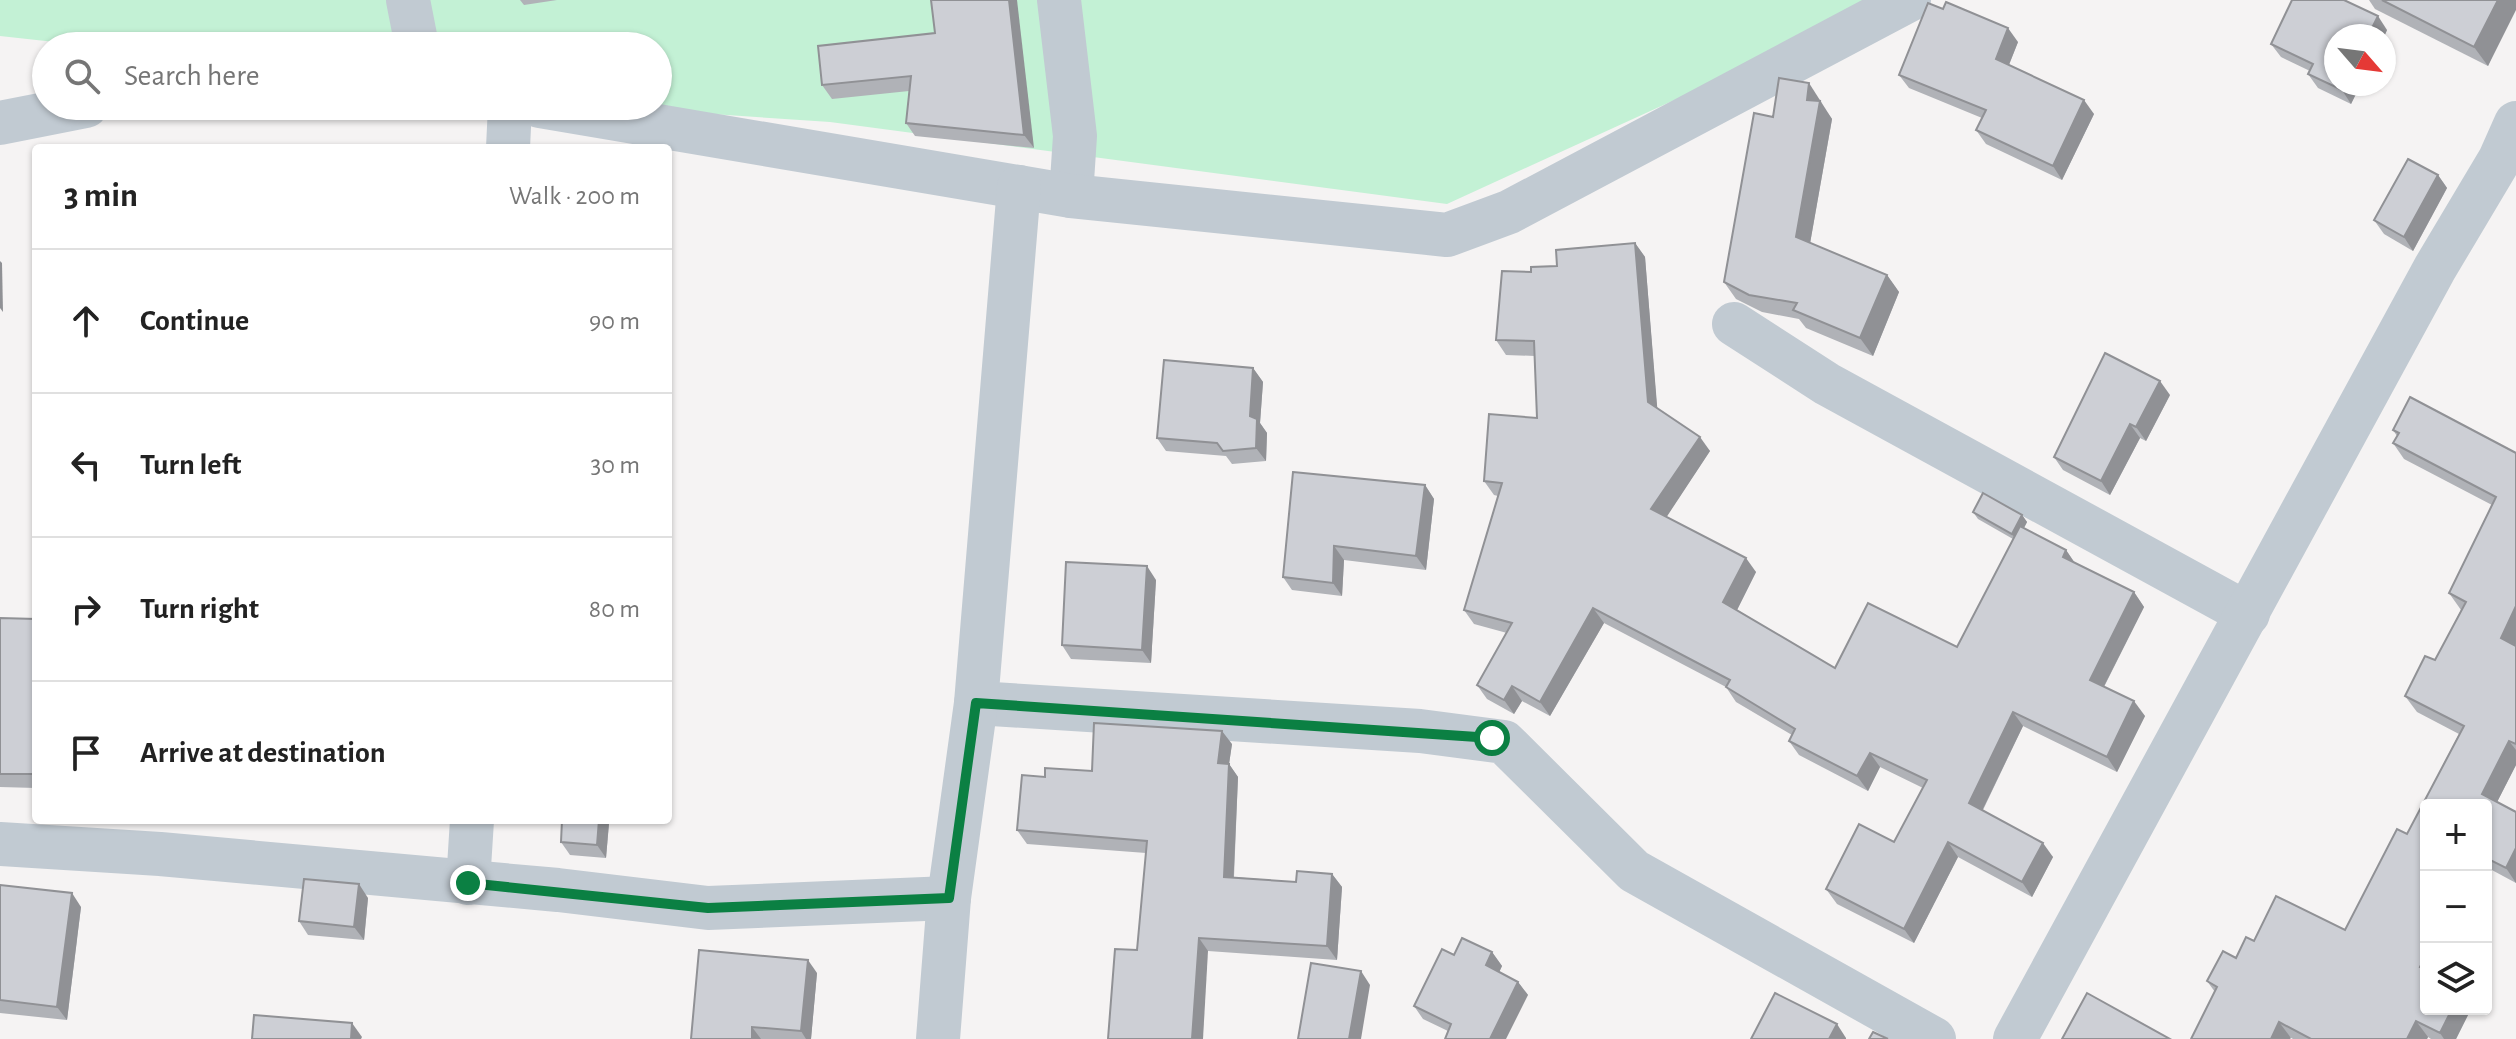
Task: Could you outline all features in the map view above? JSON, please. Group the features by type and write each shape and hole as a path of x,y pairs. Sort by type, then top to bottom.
{"street":[{"path":"408,0 414,32"},
{"path":"1059,0 1075,136 1071,196"},
{"path":"623,120 1071,196 1447,235 1509,212 1909,0"},
{"path":"0,123 32,117"},
{"path":"508,144 509,120"},
{"path":"2015,1039 2435,268 2500,159 2516,123"},
{"path":"938,1039 949,898 976,703 1019,187"},
{"path":"1734,324 1827,384 2248,614"},
{"path":"976,703 1420,731 1504,742 1634,871 1934,1039"},
{"path":"468,883 472,824"},
{"path":"0,844 160,854 708,908 949,898"}],"green space":[{"path":"0,0 1893,0 1447,204 830,122 672,111 672,32 32,32 32,40 0,36"}],"building":[{"path":"931,0 1009,0 1024,135 906,123 911,76 822,85 818,46 935,33"},
{"path":"2292,0 2344,0 2378,16 2374,24 2324,24 2324,82 2308,74 2313,64 2271,44"},
{"path":"2382,0 2498,0 2474,47"},
{"path":"1946,2 2008,28 1996,59 2084,100 2053,166 1976,130 1986,110 1899,75 1928,3 1943,9"},
{"path":"1779,78 1809,83 1807,100 1820,101 1796,237 1887,275 1860,338 1793,310 1797,303 1749,295 1724,282 1754,113 1773,117"},
{"path":"2408,159 2438,175 2404,237 2374,220"},
{"path":"1635,243 1648,402 1700,437 1651,509 1746,558 1723,602 1835,668 1868,603 1957,647 2020,526 2066,550 2063,557 2134,592 2090,680 2134,701 2107,757 2013,712 1969,803 2043,843 2022,882 1948,842 1904,929 1826,889 1859,824 1894,842 1927,780 1870,753 1857,776 1789,741 1795,729 1726,687 1730,680 1593,608 1540,702 1512,686 1504,700 1477,685 1512,623 1464,610 1502,483 1484,481 1489,414 1537,418 1534,341 1496,340 1502,271 1531,272 1531,267 1557,266 1556,250"},
{"path":"2105,353 2160,381 2136,427 2130,424 2101,481 2054,457"},
{"path":"1164,360 1253,368 1250,416 1257,419 1256,448 1223,451 1217,443 1157,438"},
{"path":"2410,397 2516,453 2516,606 2501,638 2516,646 2516,744 2509,741 2482,794 2491,799 2425,799 2464,726 2405,696 2425,656 2435,660 2466,602 2449,593 2496,497 2393,443 2399,433 2393,430"},
{"path":"1293,472 1425,485 1416,556 1334,546 1333,583 1283,577"},
{"path":"1983,493 2022,515 2012,534 1973,512"},
{"path":"1066,562 1147,566 1142,650 1062,645"},
{"path":"0,618 32,619 32,774 0,774"},
{"path":"1094,723 1222,731 1218,763 1229,764 1224,877 1296,882 1297,871 1332,874 1327,946 1199,938 1192,1039 1108,1039 1115,949 1137,950 1147,841 1017,830 1022,775 1045,777 1045,768 1092,771"},
{"path":"2492,799 2516,812 2516,848 2506,868 2492,861"},
{"path":"2420,809 2420,1015 2449,1015 2440,1033 2416,1021 2407,1039 2311,1039 2279,1022 2271,1039 2191,1039 2217,987 2207,981 2223,951 2236,958 2246,937 2254,941 2276,896 2345,930 2397,829 2407,834"},
{"path":"562,824 599,824 597,845 561,842"},
{"path":"304,879 359,884 354,927 299,921"},
{"path":"0,885 72,893 57,1007 0,1000"},
{"path":"1462,938 1492,952 1486,965 1518,982 1490,1039 1445,1039 1451,1024 1414,1006 1442,949 1454,955"},
{"path":"699,950 808,960 801,1031 752,1027 752,1039 691,1039"},
{"path":"1311,963 1361,971 1349,1039 1298,1039"},
{"path":"1775,993 1837,1024 1829,1039 1751,1039"},
{"path":"2087,993 2170,1039 2062,1039"},
{"path":"254,1015 352,1023 351,1039 252,1039"},
{"path":"1873,1032 1888,1039 1869,1039"}],"route":[{"path":"468,883 708,908 949,898 976,703 1492,738"}]}
